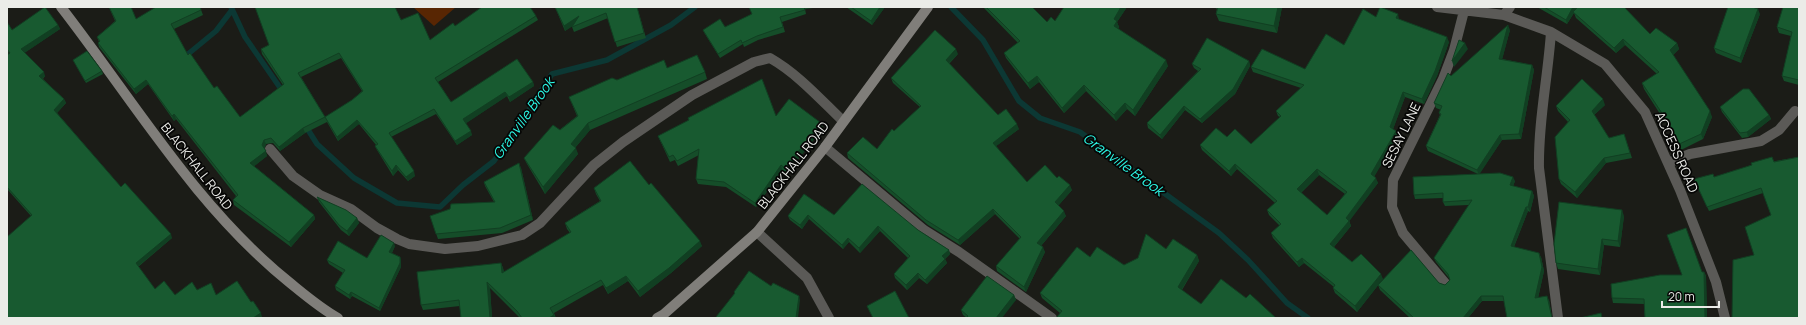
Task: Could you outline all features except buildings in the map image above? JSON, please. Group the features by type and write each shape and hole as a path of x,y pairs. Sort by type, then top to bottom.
{"main road":[{"name":"BLACKHALL ROAD","path":"61,7 165,147 222,220 272,269 323,310 338,318"},
{"name":"BLACKHALL ROAD","path":"657,318 664,314 757,232 825,147 926,10"}],"street":[{"name":"ACCESS ROAD","path":"1437,7 1464,11 1507,11 1551,32 1605,64 1645,112 1668,163 1716,282 1725,318"},
{"name":"SESAY LANE","path":"1445,283 1403,233 1392,207 1393,180 1443,79 1454,50 1464,11"},
{"path":"1551,32 1548,71 1539,143 1539,168 1558,318"},
{"path":"270,149 293,176 320,195 351,209 377,228 397,239 409,244 444,250 478,246 522,236 540,223 594,165 623,142 692,95 754,62 770,58 783,65 844,121"},
{"path":"1668,163 1690,154 1761,141 1780,130 1795,111"},
{"path":"825,147 924,230 959,252 1052,318"},
{"path":"757,232 807,278 829,318"}],"shaded area":[{"path":"413,7 456,7 434,26"}],"waterway":[{"name":"Granville Brook","path":"231,7 245,37 283,92"},
{"name":"Granville Brook","path":"305,125 317,144 354,178 397,203 440,207 463,185 494,161 552,74 607,60 671,25 695,7"},
{"name":"Granville Brook","path":"951,7 983,40 1019,101 1040,118 1080,132 1219,233 1248,260 1287,303 1308,318"},
{"path":"182,59 216,31 232,10"}]}
